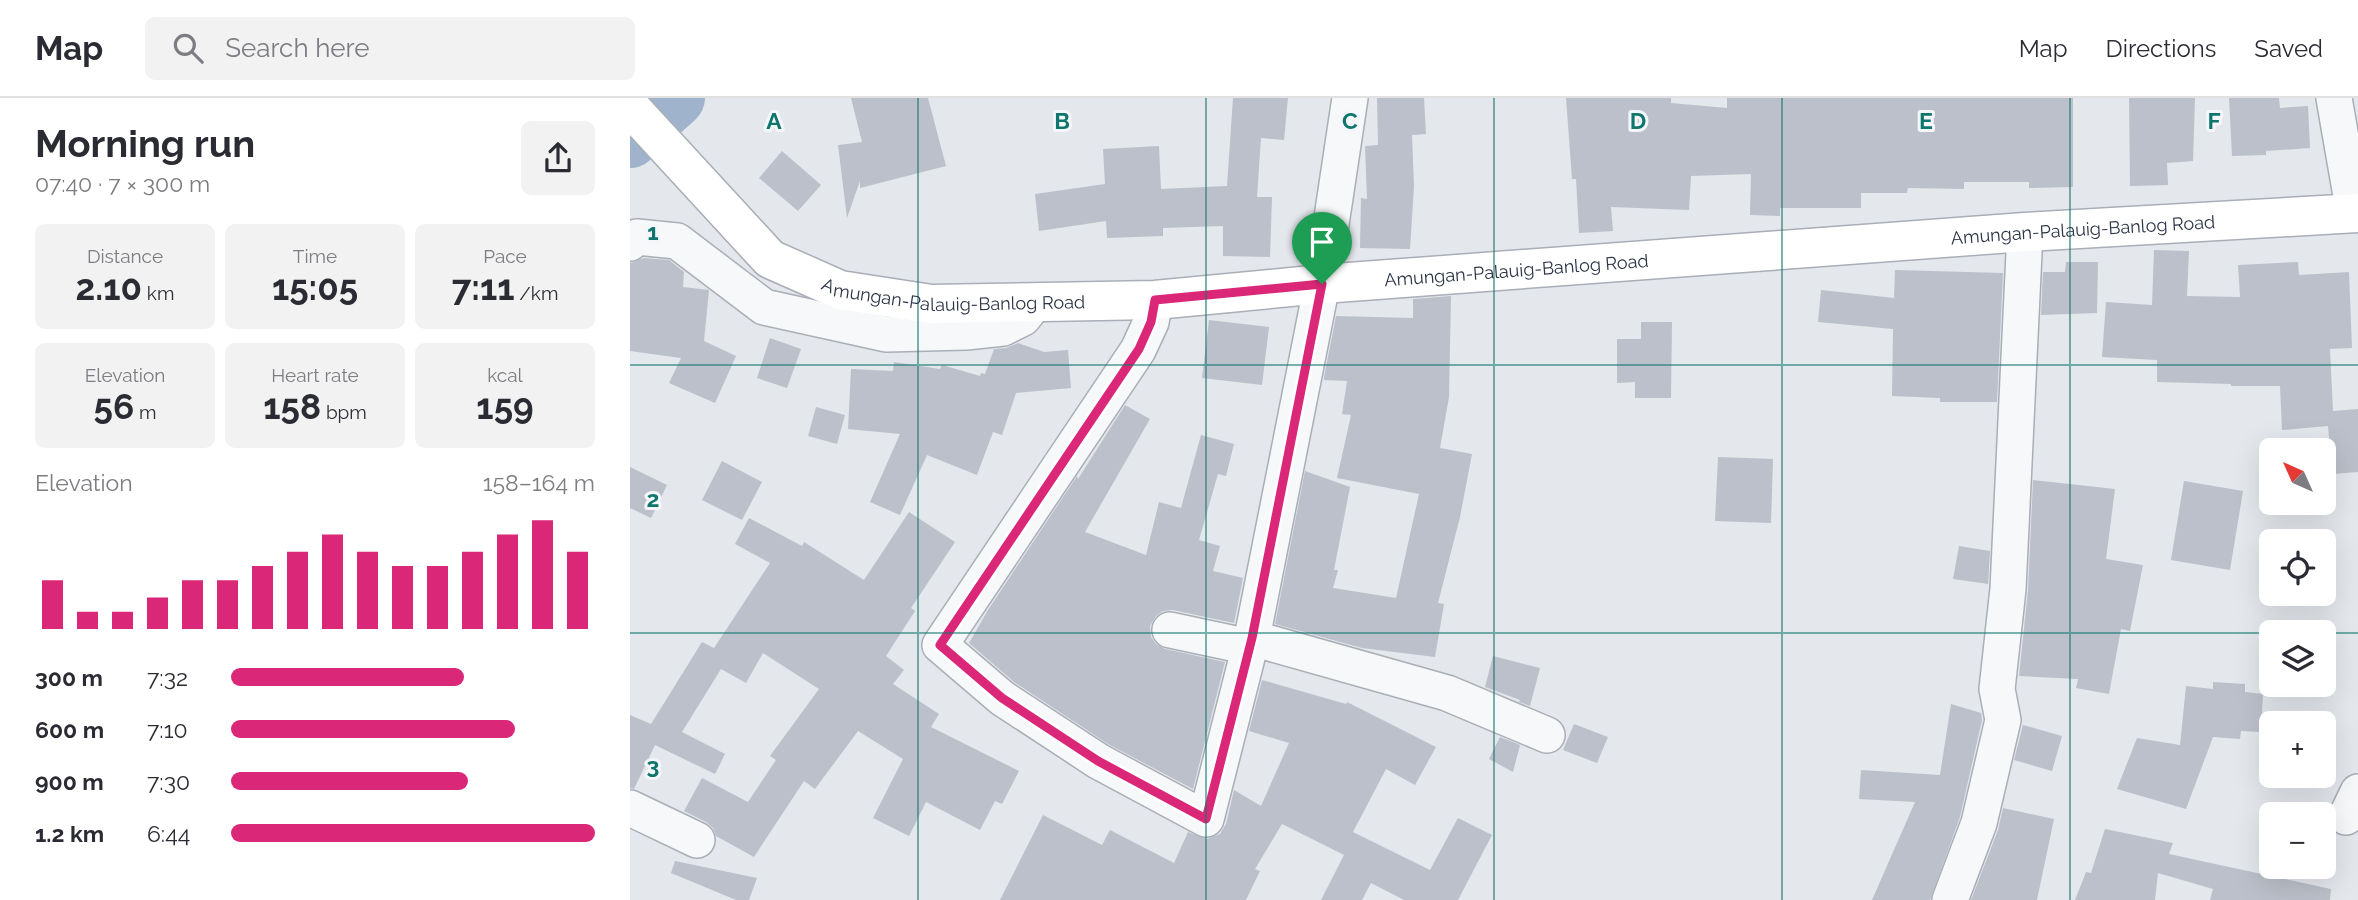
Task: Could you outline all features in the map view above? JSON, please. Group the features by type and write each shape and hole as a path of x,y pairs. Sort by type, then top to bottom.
{"main road":[{"name":"Amungan-Palauig-Banlog Road","path":"630,107 770,259 840,290 931,304 1155,300 1322,284 2025,232 2356,213"}],"street":[{"path":"1155,300 1151,322 1139,349 940,645 1002,698 1098,761 1206,819 1251,642 1322,284 1350,98"},
{"path":"2334,98 2356,213"},
{"path":"1950,900 1979,823 2003,720 1997,689 2008,589 2025,232"},
{"path":"630,243 637,237 677,241 765,307 886,334 1003,328 1023,318 1035,303"},
{"path":"1170,630 1251,642 1447,693 1547,735"},
{"path":"630,808 697,840"}],"building":[{"path":"851,98 928,98 946,166 860,188 860,181 847,218 838,145 862,142"},
{"path":"1233,98 1288,98 1284,140 1261,138 1257,197 1272,197 1270,257 1223,256 1223,226 1163,228 1163,236 1107,238 1106,221 1039,231 1035,194 1105,184 1103,149 1159,146 1161,189 1227,186"},
{"path":"1377,98 1424,98 1426,134 1412,135 1414,186 1410,249 1360,248 1361,198 1367,199 1365,146 1378,145"},
{"path":"1566,98 1671,98 1671,103 1727,108 1727,98 2073,98 2073,187 2029,188 2029,182 1964,182 1964,189 1908,188 1907,193 1861,193 1861,208 1780,208 1780,216 1750,215 1751,174 1691,176 1689,210 1611,207 1613,231 1579,233 1576,179 1572,179"},
{"path":"2129,98 2195,98 2193,161 2167,163 2168,185 2130,186"},
{"path":"2229,98 2279,98 2280,108 2308,106 2310,148 2266,151 2266,155 2232,156"},
{"path":"782,151 821,185 798,211 759,178"},
{"path":"2154,250 2189,251 2187,296 2240,297 2238,265 2298,262 2299,275 2349,272 2352,348 2330,349 2333,411 2358,409 2358,472 2336,474 2336,438 2329,438 2328,426 2282,430 2280,386 2157,382 2157,360 2102,357 2106,302 2152,305"},
{"path":"644,258 669,260 684,272 683,287 709,290 704,341 736,356 715,403 669,383 681,358 630,351 630,263"},
{"path":"2066,262 2098,262 2097,313 2041,315 2043,272 2065,272"},
{"path":"1895,270 2003,273 1997,402 1940,402 1940,398 1892,396 1893,329 1818,322 1821,290 1894,298"},
{"path":"1451,296 1449,397 1440,448 1472,454 1460,517 1438,603 1444,604 1435,657 1362,648 1275,624 1305,471 1350,487 1333,588 1396,598 1419,494 1337,478 1351,415 1342,414 1347,381 1324,380 1324,377 1336,316 1413,318 1413,299"},
{"path":"1209,320 1269,327 1262,385 1202,378"},
{"path":"1641,322 1672,322 1671,398 1635,398 1635,382 1617,383 1617,339 1641,339"},
{"path":"770,338 801,349 787,388 757,378"},
{"path":"1018,343 1044,352 1068,350 1071,388 1016,393 1002,435 993,432 977,475 927,455 900,515 870,502 900,434 848,429 851,369 893,371 894,362 940,369 942,365 980,376 981,373 985,374 994,349"},
{"path":"1125,405 1150,419 1085,532 1146,555 1159,502 1181,508 1201,435 1234,444 1226,476 1218,474 1199,540 1220,546 1213,571 1243,578 1234,623 1173,610 1163,611 1150,626 1151,637 1165,649 1225,662 1193,789 1108,744 1014,682 969,643 988,610"},
{"path":"816,407 845,415 837,444 808,436"},
{"path":"1718,457 1773,459 1771,523 1715,521"},
{"path":"722,461 762,482 742,520 702,500"},
{"path":"630,467 667,485 651,518 630,508"},
{"path":"2033,480 2115,489 2106,559 2143,565 2130,631 2121,629 2109,694 2076,688 2078,679 2019,676 2028,590"},
{"path":"2184,481 2243,491 2230,570 2171,560"},
{"path":"909,512 955,542 911,608 915,611 886,656 904,670 893,684 939,714 931,727 1019,771 1002,804 995,801 980,830 926,802 909,836 873,818 903,759 858,731 815,789 804,781 754,857 716,836 713,828 706,822 684,811 702,778 748,802 776,760 770,756 819,689 763,653 746,683 721,669 682,732 725,754 715,774 655,745 634,789 630,788 630,715 651,724 702,642 714,648 770,563 735,544 749,518 802,546 804,542 864,580"},
{"path":"1959,546 1990,551 1988,584 1953,579"},
{"path":"1493,656 1540,668 1530,706 1485,687"},
{"path":"1262,680 1346,704 1347,702 1436,747 1415,785 1386,769 1353,832 1430,870 1458,818 1492,835 1458,900 1404,900 1371,883 1362,900 1321,900 1344,855 1282,824 1255,869 1260,871 1246,900 1000,900 1043,815 1102,845 1110,830 1174,863 1188,832 1207,839 1220,834 1226,824 1234,790 1261,806 1289,743 1249,731"},
{"path":"2213,682 2245,684 2245,692 2259,694 2259,697 2263,697 2262,711 2259,711 2259,732 2241,731 2240,739 2213,737 2186,809 2117,789 2137,738 2180,745 2186,686 2213,689"},
{"path":"1951,704 1981,713 1982,720 1960,817 1930,900 1872,900 1915,802 1859,799 1861,770 1940,775"},
{"path":"1574,724 1608,737 1597,763 1563,750"},
{"path":"2023,725 2062,736 2052,771 2014,760"},
{"path":"1500,737 1520,745 1513,772 1489,759"},
{"path":"2003,808 2054,819 2037,900 1971,900 1998,830"},
{"path":"2105,829 2173,843 2169,854 2259,873 2259,879 2285,879 2331,889 2330,900 2210,900 2213,889 2158,873 2155,900 2075,900 2086,872 2091,873"},
{"path":"675,861 757,878 749,900 736,900 671,873"}],"waterway":[{"path":"630,139 676,98"}],"route":[{"path":"1322,284 1252,638 1206,819 1098,761 1002,698 940,645 1139,349 1151,322 1155,300 1322,284"}]}
